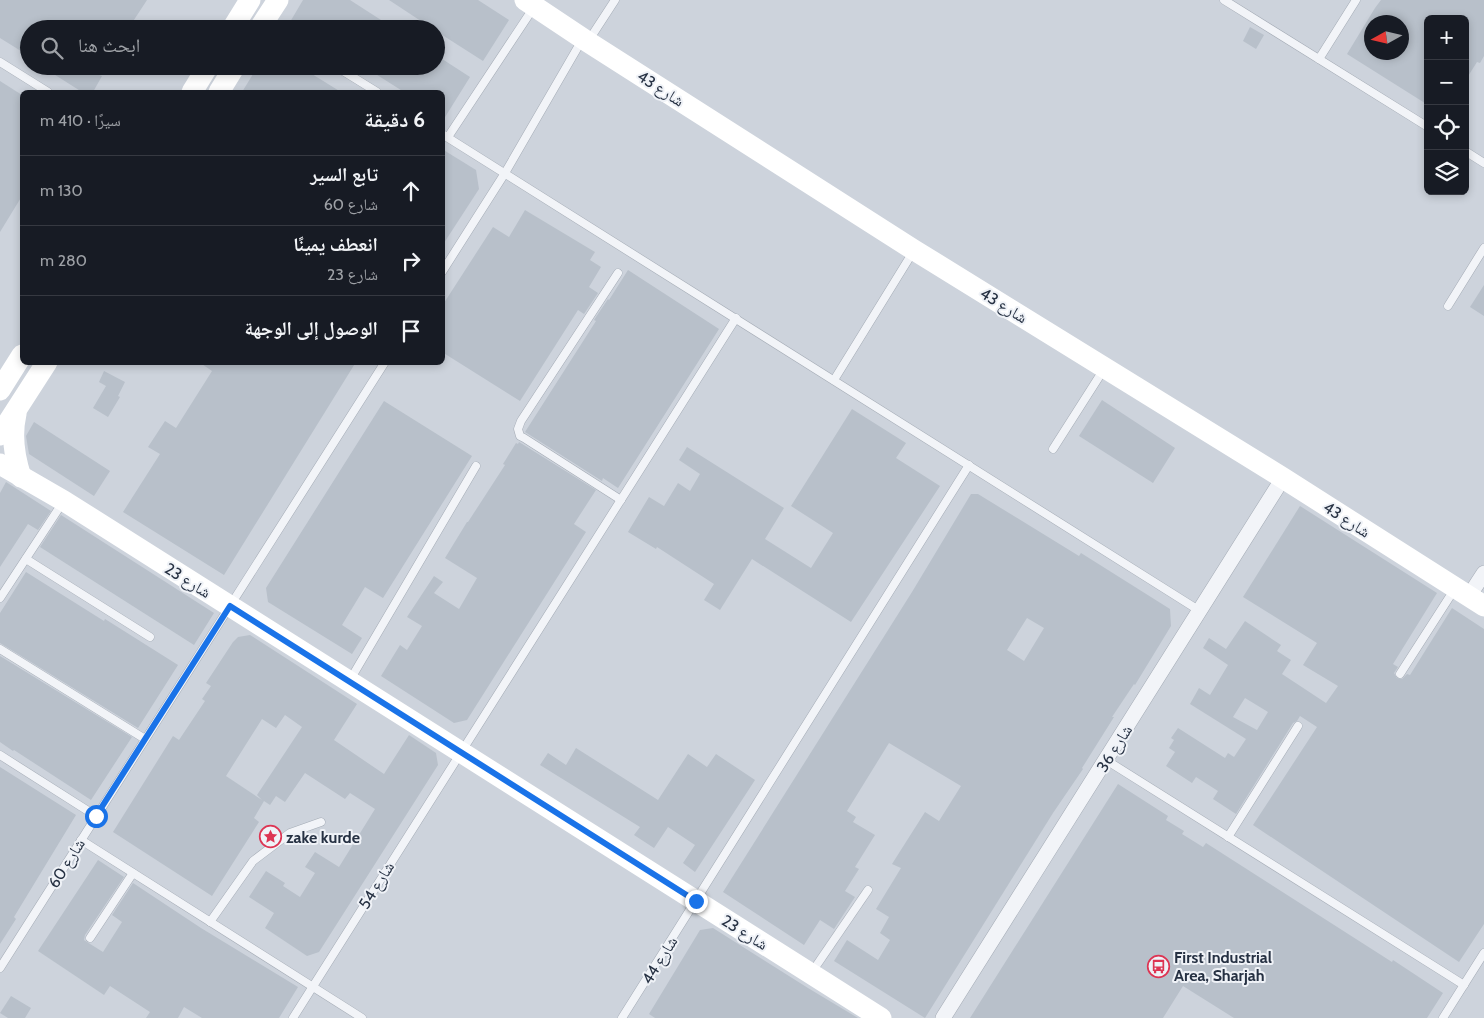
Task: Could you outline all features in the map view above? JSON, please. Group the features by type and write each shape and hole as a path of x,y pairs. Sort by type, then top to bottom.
{"street":[{"path":"238,20 250,0"},
{"path":"267,20 278,0"},
{"name":"شارع 43","path":"530,3 914,250 1284,478 1469,597"},
{"path":"193,90 202,75"},
{"path":"220,90 229,75"},
{"path":"0,390 20,358"},
{"path":"0,435 45,365"},
{"path":"0,480 21,477 13,444 16,410"},
{"name":"شارع 23","path":"0,464 64,501 881,1018"},
{"name":"شارع 36","path":"944,1018 1284,478"},
{"path":"1469,597 1484,573"}],"lane":[{"path":"445,267 586,40 615,0"},
{"path":"1224,0 1424,125"},
{"path":"1319,59 1356,0"},
{"path":"530,3 445,135 1200,611"},
{"path":"0,62 20,74"},
{"path":"21,75 45,90"},
{"path":"350,75 374,90"},
{"path":"1469,154 1484,163"},
{"path":"1448,306 1484,248"},
{"path":"834,380 914,250"},
{"path":"618,273 518,429 520,436 621,500"},
{"name":"شارع 54","path":"293,1018 736,318"},
{"name":"شارع 60","path":"0,968 383,365"},
{"path":"1053,448 1105,368"},
{"name":"شارع 44","path":"622,1018 969,465"},
{"path":"349,682 476,466"},
{"path":"0,598 64,501"},
{"path":"26,559 150,637"},
{"path":"1400,674 1469,597"},
{"path":"0,649 145,739"},
{"path":"1228,837 1298,726"},
{"path":"0,755 96,816"},
{"path":"1106,760 1464,985"},
{"path":"210,922 253,861 290,833 321,822"},
{"path":"81,840 362,1018"},
{"path":"90,938 133,873"},
{"path":"811,974 868,890"},
{"path":"1443,1018 1484,953"}],"shaded area":[{"path":"0,0 1484,0 1484,1018 0,1018"}],"building":[{"path":"0,0 147,0 134,20 20,20 20,50 0,38"},
{"path":"303,0 350,0 381,20 291,20"},
{"path":"389,0 478,0 509,20 483,61 445,37 445,20 419,20"},
{"path":"1381,0 1484,0 1484,56 1480,63 1477,62 1469,75 1469,15 1424,15 1424,102 1347,54 1364,26 1364,60 1409,60 1409,15 1371,15"},
{"path":"1250,27 1264,35 1256,49 1243,41"},
{"path":"445,61 470,77 445,117 445,90 401,90 377,75 445,75"},
{"path":"55,75 102,76 94,90 79,90"},
{"path":"252,75 314,75 338,90 243,90"},
{"path":"0,81 20,94 20,199 0,232"},
{"path":"445,151 476,170 479,189 445,241"},
{"path":"525,210 595,252 590,260 601,267 589,287 598,293 584,314 578,310 520,401 445,354 445,301 493,227 509,237"},
{"path":"628,270 719,329 618,488 603,478 602,481 525,432 596,321 594,320"},
{"path":"1484,285 1484,316 1470,307"},
{"path":"203,365 354,365 224,575 123,512 160,454 148,447 165,421 176,428 212,371"},
{"path":"104,371 125,382 118,396 120,397 108,417 93,408 106,386 99,382"},
{"path":"1102,400 1175,448 1153,483 1079,436"},
{"path":"384,401 472,456 383,598 365,587 342,625 362,638 352,654 268,602 266,588"},
{"path":"852,409 906,443 896,458 940,486 851,622 752,559 720,610 704,600 714,584 657,547 656,549 628,532 649,497 664,506 678,483 690,491 700,474 679,460 687,447 784,508 765,539 811,568 833,533 791,506"},
{"path":"34,422 110,471 94,496 29,454 26,436"},
{"path":"519,442 596,490 574,524 586,532 467,720 454,723 381,676 400,645 407,650 422,626 407,617 434,576 443,582 434,593 459,609 477,578 445,558 505,465 503,464 516,443 518,444"},
{"path":"6,482 51,511 38,530 28,524 0,567 0,493"},
{"path":"971,494 978,494 1079,556 1081,553 1170,609 1171,626 1135,685 1112,717 1114,717 1083,769 1053,813 925,1018 834,961 847,940 878,960 890,940 880,933 889,917 876,909 901,868 892,864 925,812 939,821 961,786 889,743 847,811 856,817 853,822 875,835 855,867 859,869 845,891 855,897 834,929 820,920 804,945 723,892 912,592","holes":["1027,618 1044,628 1024,661 1007,650"]},
{"path":"1300,506 1437,593 1393,664 1398,667 1394,673 1397,678 1402,679 1407,674 1410,675 1452,608 1484,629 1484,924 1459,962 1253,825 1317,727 1300,716 1293,723 1236,814 1213,799 1218,791 1196,777 1192,783 1166,766 1175,752 1169,748 1174,740 1171,738 1178,728 1225,758 1228,753 1234,757 1246,739 1190,704 1199,688 1210,695 1228,665 1203,648 1209,638 1226,649 1245,621 1281,645 1277,651 1291,660 1282,674 1326,703 1338,686 1303,665 1317,643 1243,597","holes":["1245,698 1268,712 1257,730 1233,717"]},
{"path":"61,515 214,613 194,645 40,547"},
{"path":"26,572 178,665 138,728 0,643 0,613"},
{"path":"250,635 357,704 334,740 384,774 409,735 436,753 438,765 319,952 307,956 265,928 274,913 249,897 266,871 285,883 283,886 300,897 315,873 305,867 315,852 339,867 375,809 350,793 345,799 305,773 285,802 276,796 270,805 264,801 254,818 259,822 212,896 113,832 173,736 179,740 205,701 202,699 211,686 206,683 238,637","holes":["285,715 302,727 257,795 262,800 226,776 262,719 276,728"]},
{"path":"0,656 132,737 91,800 0,742"},
{"path":"576,748 658,800 688,754 707,767 716,754 755,780 695,872 683,863 695,845 668,827 654,848 634,835 640,827 540,765 548,753 566,765"},
{"path":"0,767 76,815 14,917 16,919 0,944"},
{"path":"1118,784 1168,816 1166,820 1184,831 1182,834 1203,847 1206,843 1443,993 1427,1018 1234,1018 1183,986 1163,1018 970,1018"},
{"path":"98,860 124,877 85,935 84,940 103,952 122,922 112,915 133,883 201,928 298,987 279,1018 202,1018 184,1007 178,1018 146,1018 150,1012 110,986 104,995 38,951"},
{"path":"713,928 858,1018 655,1018 649,1014 700,930"},
{"path":"11,996 31,1008 25,1018 8,1018 0,1013"}],"place":[{"name":"zake kurde","path":"270,837"},
{"name":"First Industrial Area, Sharjah","path":"1158,966"}],"route":[{"path":"96,816 230,606 696,901"}]}
